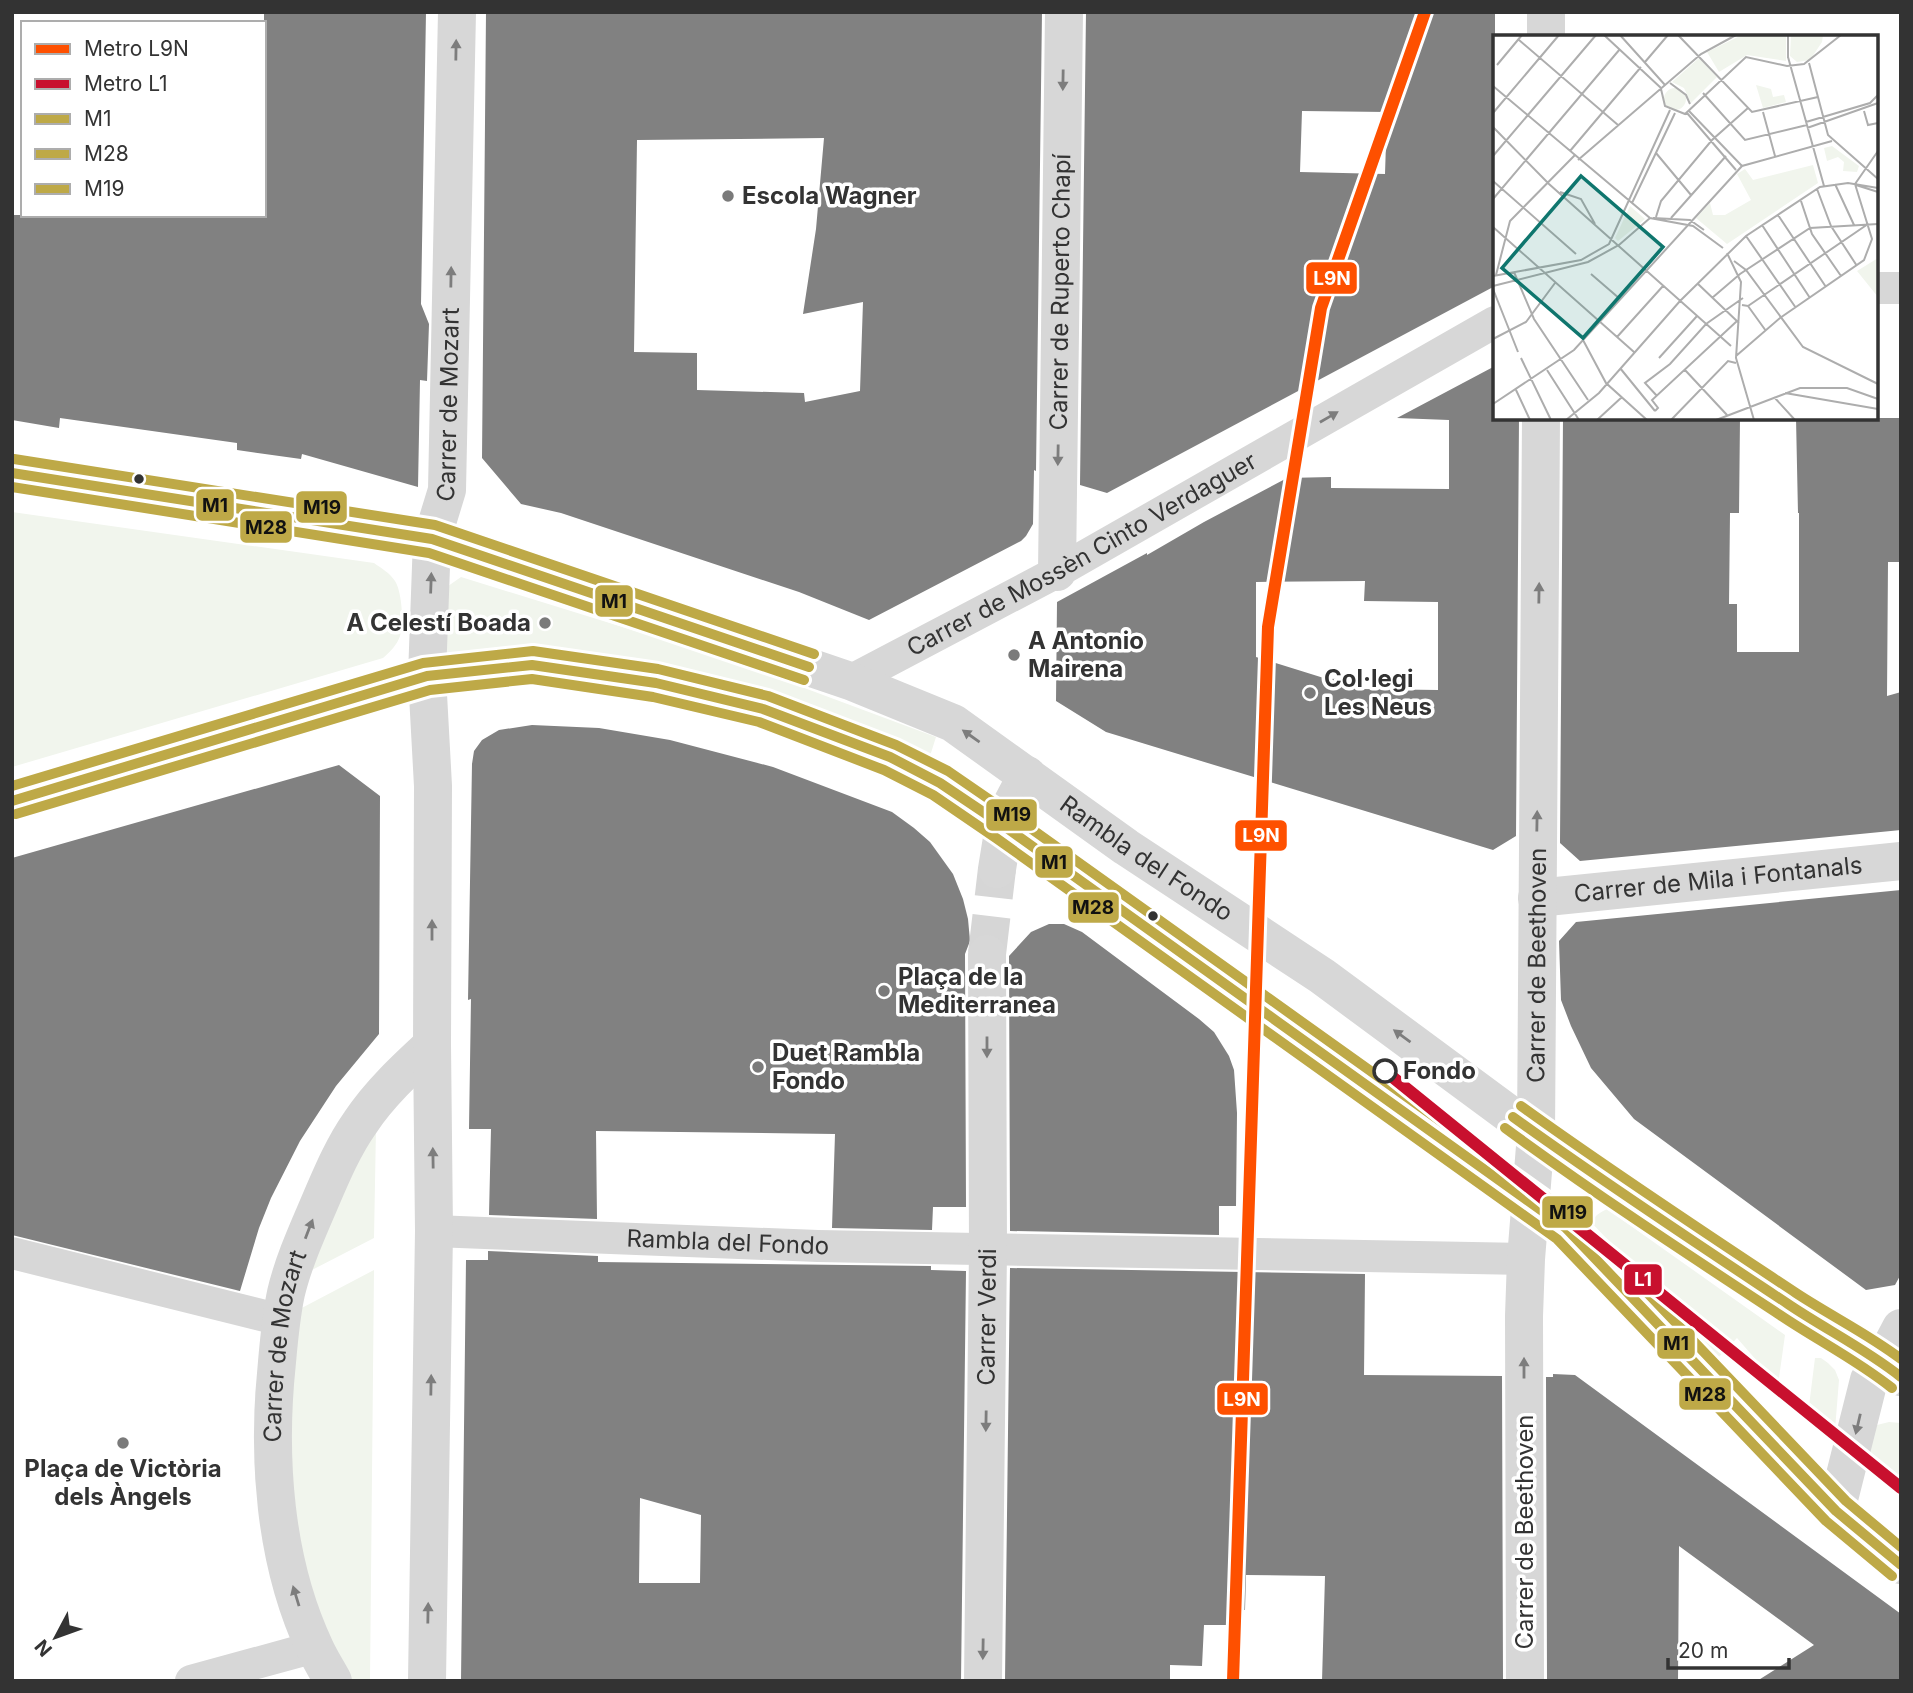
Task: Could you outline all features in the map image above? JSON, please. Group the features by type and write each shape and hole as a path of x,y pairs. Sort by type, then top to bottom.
{"street":[{"name":"Carrer de Mozart","path":"427,1681 434,1231 433,786 427,676 432,539 447,490 457,12"},
{"name":"Carrer de Ruperto Chapí","path":"1057,572 1064,12"},
{"path":"1546,12 1546,35"},
{"path":"1878,288 1901,288"},
{"name":"Carrer de Mossèn Cinto Verdaguer","path":"850,681 1057,572 1493,323"},
{"name":"Carrer de Beethoven","path":"1525,1681 1524,1316 1536,1134 1541,420"},
{"name":"Rambla del Fondo","path":"12,473 432,539 850,681 953,723 1126,847 1322,976 1536,1134 1801,1312 1892,1369"},
{"path":"12,801 427,676 532,665 656,683 763,709 890,757 940,783 1003,826 1566,1228 1836,1511 1901,1564"},
{"path":"997,869 1003,826 1027,775"},
{"name":"Carrer de Mila i Fontanals","path":"1537,898 1901,862"},
{"name":"Carrer Verdi","path":"983,1681 988,1249 986,954"},
{"name":"Carrer de Mozart","path":"333,1681 315,1647 296,1597 278,1528 272,1460 274,1391 281,1320 287,1291 310,1226 333,1171 359,1123 394,1081 432,1045"},
{"name":"Rambla del Fondo","path":"434,1231 818,1246 1526,1259"},
{"path":"12,1253 281,1320"},
{"path":"1836,1511 1869,1380 1892,1369 1901,1328"},
{"path":"191,1681 315,1647"}],"shaded area":[{"path":"12,512 374,563 391,576 397,586 402,608 400,636 383,658 12,767"},
{"path":"461,577 729,660 936,737 930,756 880,731 787,697 719,678 641,662 460,662 443,650 441,591"},
{"path":"376,1128 374,1238 310,1271 337,1198"},
{"path":"1607,1209 1785,1335 1778,1385 1737,1338 1716,1360 1589,1232 1595,1218"},
{"path":"374,1270 370,1681 346,1681 304,1578 285,1441 296,1311"},
{"path":"1815,1358 1821,1358 1828,1363 1839,1380 1834,1442 1808,1414"},
{"path":"1901,1423 1901,1488 1867,1470 1870,1438 1877,1425"}],"building":[{"path":"264,12 426,12 421,304 429,324 427,381 420,380 418,487 302,454 301,459 237,450 237,443 60,418 59,428 12,420 12,215 266,217"},
{"path":"486,12 1042,12 1036,471 1034,470 1033,524 1021,541 869,620 799,592 561,513 521,504 482,458","holes":["824,138 816,229 803,314 863,302 860,391 805,402 804,393 697,390 697,353 634,352 637,140"]},
{"path":"1086,12 1495,12 1493,287 1107,493 1080,485","holes":["1302,111 1387,112 1385,174 1300,172"]},
{"path":"1493,367 1493,420 1519,420 1516,836 1493,850 1106,732 1056,701 1057,602 1287,478 1331,477 1331,488 1449,489 1449,420 1397,418","holes":["1365,581 1364,601 1438,602 1438,690 1363,689 1364,678 1327,679 1256,657 1256,582"]},
{"path":"1901,418 1901,562 1888,562 1887,696 1901,692 1901,830 1580,861 1560,843 1563,420 1740,420 1739,513 1730,513 1729,604 1737,604 1737,652 1799,652 1796,420"},
{"path":"532,725 599,728 670,740 773,767 892,812 930,842 953,874 968,919 970,941 965,954 966,1207 933,1207 932,1230 832,1228 835,1134 596,1131 597,1219 489,1215 491,1129 469,1129 472,764 474,751 482,740 499,730"},
{"path":"339,765 380,796 379,1034 336,1086 300,1141 259,1228 240,1291 12,1235 12,858"},
{"path":"1901,890 1901,1274 1895,1285 1866,1290 1634,1119 1591,1068 1571,1026 1561,1000 1559,941 1576,922"},
{"path":"1049,924 1064,924 1082,932 1199,1019 1214,1032 1229,1056 1234,1070 1237,1113 1236,1206 1219,1206 1219,1235 1010,1231 1009,956 1031,932"},
{"path":"488,1251 598,1256 598,1262 931,1266 931,1270 966,1271 961,1681 461,1681 466,1260 488,1260","holes":["640,1498 701,1515 700,1583 639,1583"]},
{"path":"1010,1268 1365,1274 1364,1375 1502,1376 1503,1681 1322,1681 1325,1576 1246,1575 1245,1610 1239,1610 1238,1618 1232,1618 1232,1625 1204,1625 1202,1666 1170,1665 1170,1681 1005,1681"},
{"path":"1553,1374 1575,1375 1901,1614 1901,1681 1757,1681 1814,1645 1679,1546 1678,1681 1547,1681 1546,1377 1553,1377"}],"tunnel":[{"path":"987,954 997,869"}],"metro line":[{"name":"L9N","path":"1233,1681 1268,627 1321,308 1425,12"},
{"name":"L1","path":"1385,1071 1901,1488"}],"transit line":[{"name":"M19","path":"14,459 435,525 814,654"},
{"name":"M1","path":"12,473 432,539 809,667"},
{"name":"M28","path":"12,487 429,553 804,680"},
{"name":"M19","path":"12,786 423,663 533,651 658,669 768,696 896,745 948,771 1012,815 1575,1217 1846,1501 1901,1547"},
{"name":"M1","path":"12,801 427,676 532,665 656,683 763,709 890,757 940,783 1004,826 1566,1228 1836,1511 1901,1565"},
{"name":"M28","path":"16,814 430,690 532,679 653,697 759,722 884,770 933,795 996,838 1557,1239 1826,1521 1892,1576"},
{"name":"M19","path":"1521,1106 1692,1224 1901,1359"},
{"name":"M1","path":"1513,1117 1684,1235 1901,1377"},
{"name":"M28","path":"1505,1128 1641,1223 1892,1388"}],"place":[{"name":"Escola Wagner","path":"728,196"},
{"name":"A Celestí Boada","path":"545,623"},
{"name":"A Antonio Mairena","path":"1014,655"},
{"name":"Col·legi Les Neus","path":"1310,693"},
{"name":"Plaça de la Mediterranea","path":"884,991"},
{"name":"Duet Rambla Fondo","path":"758,1067"},
{"name":"Fondo","path":"1385,1071"},
{"name":"Plaça de Victòria dels Àngels","path":"123,1443"}]}
